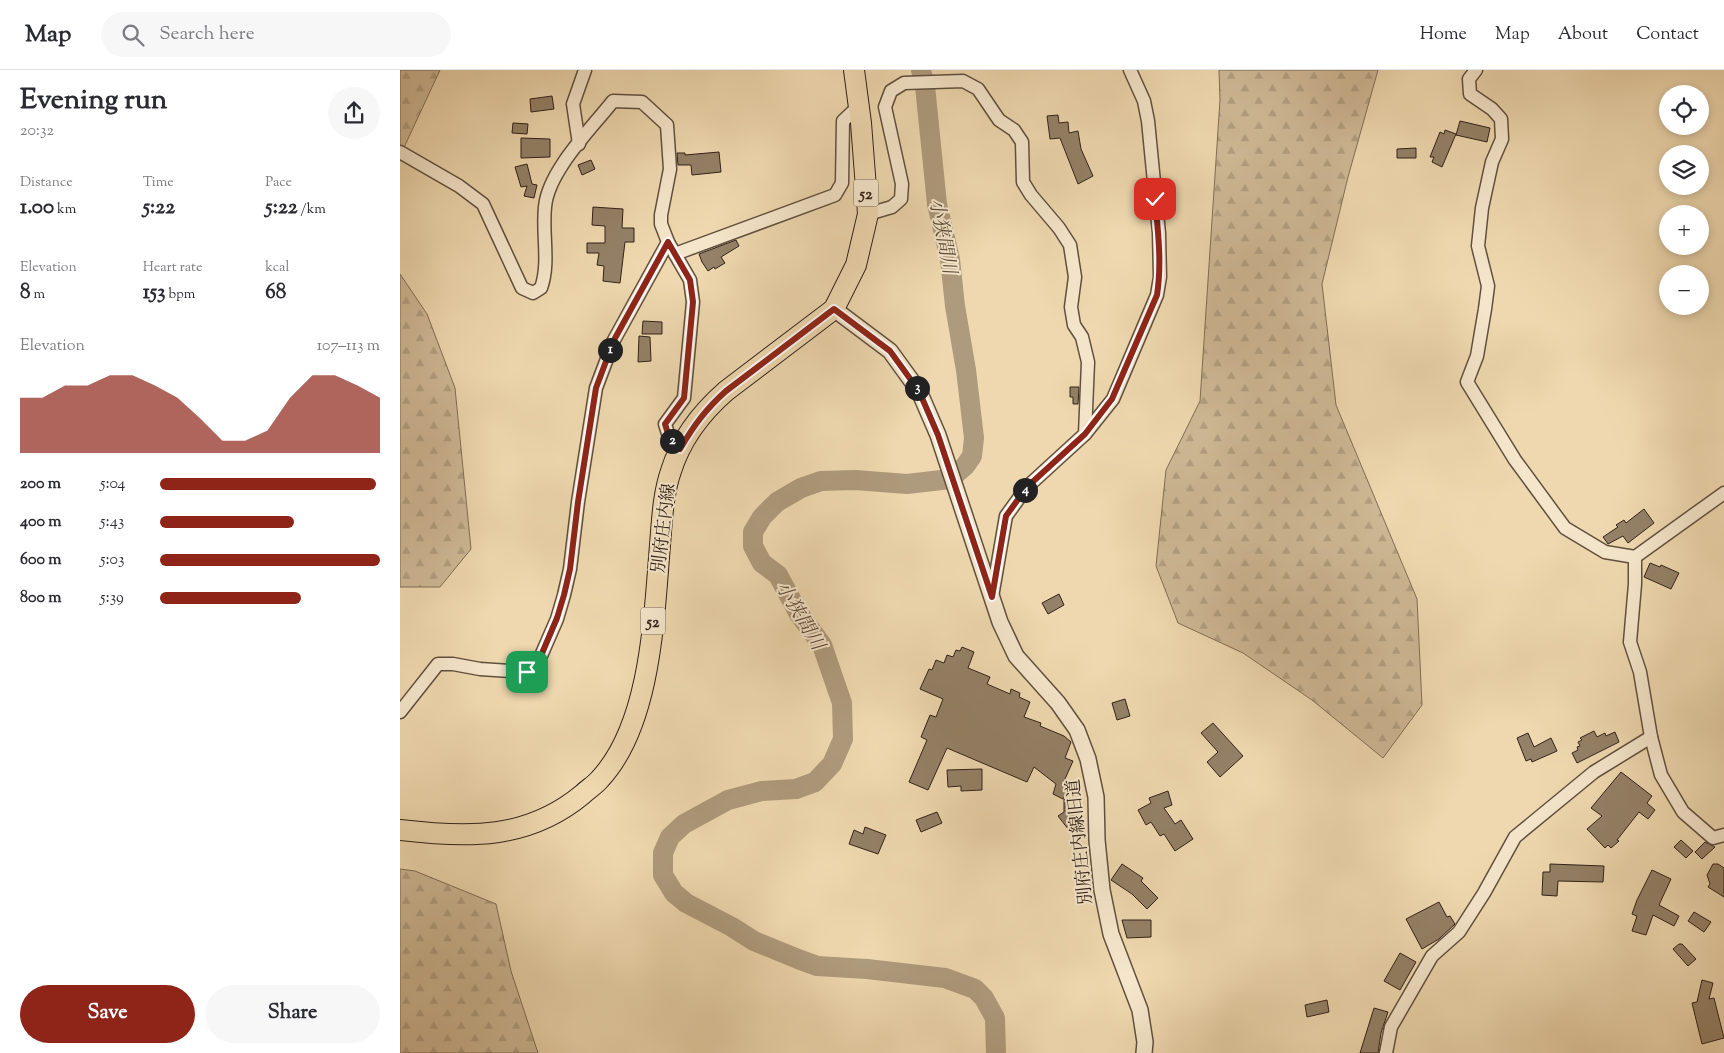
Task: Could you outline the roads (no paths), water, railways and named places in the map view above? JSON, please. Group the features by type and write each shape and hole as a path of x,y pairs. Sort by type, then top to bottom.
{"main road":[{"name":"別府庄内線","path":"400,830 433,834 471,834 517,829 538,822 563,810 600,780 624,744 635,717 647,665 664,502 671,470 680,449 694,424 710,405 834,309 856,265 868,214 854,70"}],"street":[{"path":"579,144 573,104 585,70"},
{"path":"992,597 1006,516 1027,487 1085,434 1112,399 1157,295 1160,277 1159,233 1148,121 1144,101 1130,70"},
{"path":"1476,70 1469,79 1470,94 1492,109 1501,120 1502,139 1492,162 1482,208 1478,246 1488,286 1477,356 1467,382 1516,460 1565,528 1605,552 1635,557 1724,493"},
{"path":"868,214 892,207 901,199 902,184 885,107 891,91 904,82 963,81 978,89 999,120 1014,130 1022,142 1023,182 1059,228 1070,246 1075,277 1071,307 1074,325 1082,336 1088,362 1085,434"},
{"path":"400,152 459,186 483,204 522,288 533,293 541,288 545,277 545,206 554,178 561,166 613,101 642,102 667,125 670,169 660,215 660,224 690,280 693,302 684,398 665,424 670,440 680,449"},
{"path":"675,254 835,195 842,183 843,121 859,106"},
{"path":"400,712 438,664 527,672 540,658 557,618 570,569 578,502 596,388 614,340 668,242"},
{"name":"別府庄内線旧道","path":"834,309 890,351 919,391 938,435 1000,622 1016,656 1058,703 1077,730 1088,759 1096,797 1097,840 1102,890 1111,934 1140,1010 1145,1042 1144,1053"},
{"path":"1635,557 1630,642 1640,672 1651,737 1661,776 1683,812 1713,838 1724,835"},
{"path":"1386,1053 1391,1027 1432,956 1459,932 1484,893 1515,837 1594,772 1651,737"}],"waterway":[{"name":"小狭間川","path":"921,70 925,86 937,204 950,259 955,306 966,370 974,438 972,456 965,466 950,479 907,484 855,480 821,481 801,488 777,502 762,517 753,532 753,546 762,563 778,575 799,614 822,645 842,703 843,739 832,764 815,782 796,789 762,791 728,800 684,824 670,837 663,853 663,875 674,893 686,903 754,941 817,966 867,969 945,978 975,989 984,998 995,1018 996,1053"}]}
